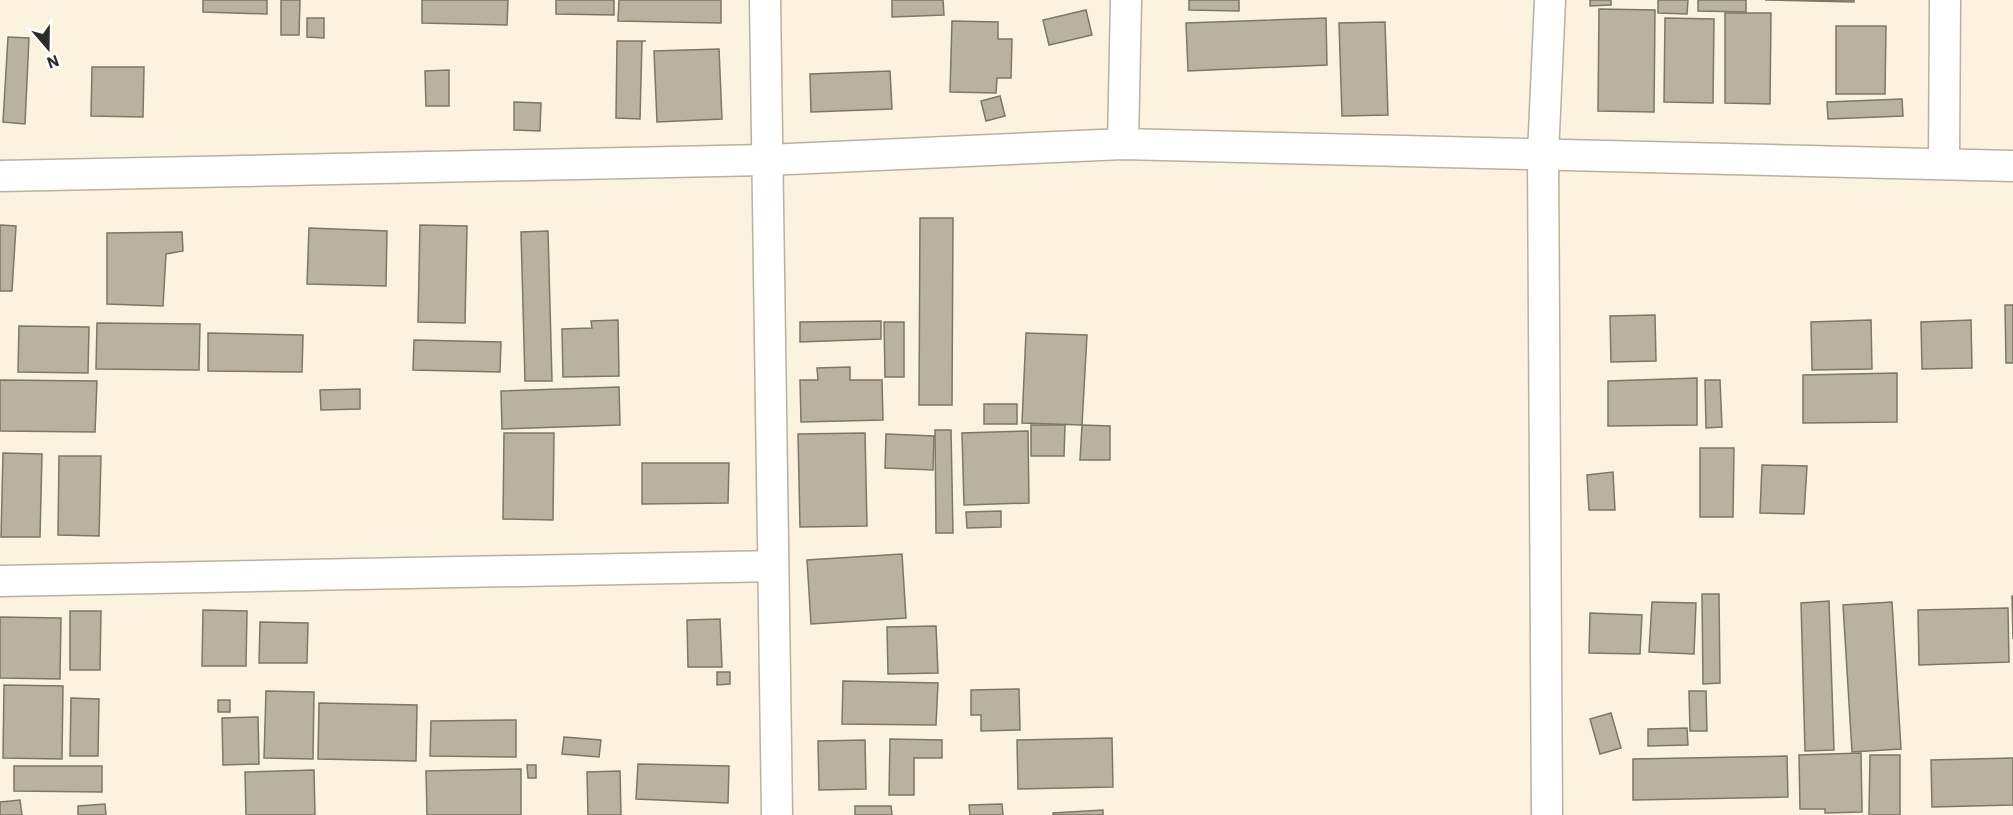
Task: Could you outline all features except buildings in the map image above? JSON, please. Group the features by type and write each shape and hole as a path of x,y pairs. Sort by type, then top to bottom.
{"street":[{"path":"765,0 777,815"},
{"path":"1123,144 1126,0"},
{"path":"1547,815 1543,155 1550,0"},
{"path":"1944,163 1945,0"},
{"path":"0,176 767,160 1123,144 2013,166"},
{"path":"0,581 773,566"}]}
